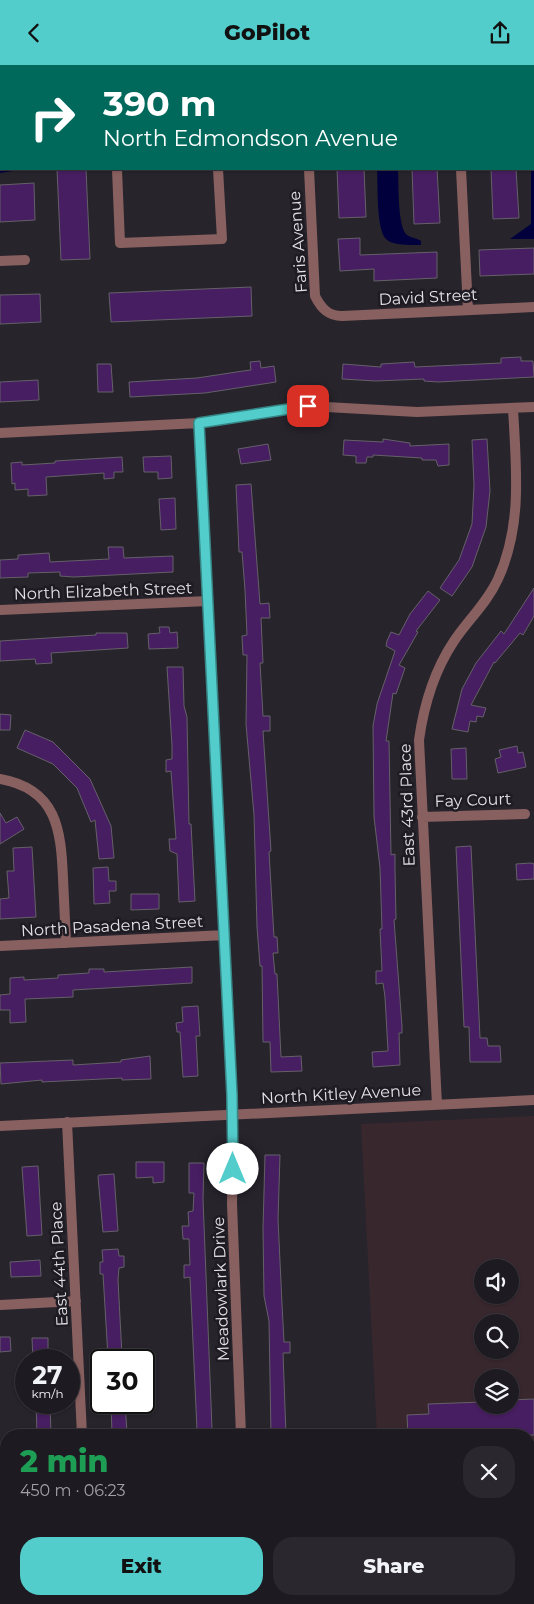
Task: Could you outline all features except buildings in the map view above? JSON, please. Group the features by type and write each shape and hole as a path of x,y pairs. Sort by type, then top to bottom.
{"street":[{"path":"117,170 120,243 222,239 218,170"},
{"name":"Faris Avenue","path":"309,170 315,296 325,311"},
{"path":"461,170 468,310"},
{"path":"0,261 25,259"},
{"name":"David Street","path":"325,311 342,316 534,307"},
{"path":"0,433 199,423 308,406 417,412 534,407"},
{"name":"East 43rd Place","path":"436,1105 419,740 423,711 429,691 447,651 487,599 510,549 517,502 513,408"},
{"name":"Meadowlark Drive","path":"199,423 233,1115 232,1204 242,1429"},
{"name":"North Elizabeth Street","path":"0,610 208,601"},
{"path":"0,779 19,784 35,793 46,805 56,822 62,840 66,943"},
{"name":"Fay Court","path":"422,817 525,813"},
{"name":"North Pasadena Street","path":"0,946 225,935"},
{"name":"North Kitley Avenue","path":"0,1126 534,1100"},
{"name":"East 44th Place","path":"67,1122 82,1429"},
{"path":"0,1305 76,1301"}],"shaded area":[{"path":"0,170 20,170 0,173"},
{"path":"377,170 398,170 399,204 404,230 407,235 421,241 421,245 403,245 386,239 379,216"},
{"path":"531,170 534,170 534,239 510,239 531,224"},
{"path":"534,1116 534,1429 377,1429 361,1124"}],"route":[{"path":"233,1169 233,1115 224,916 199,423 308,406"}]}
